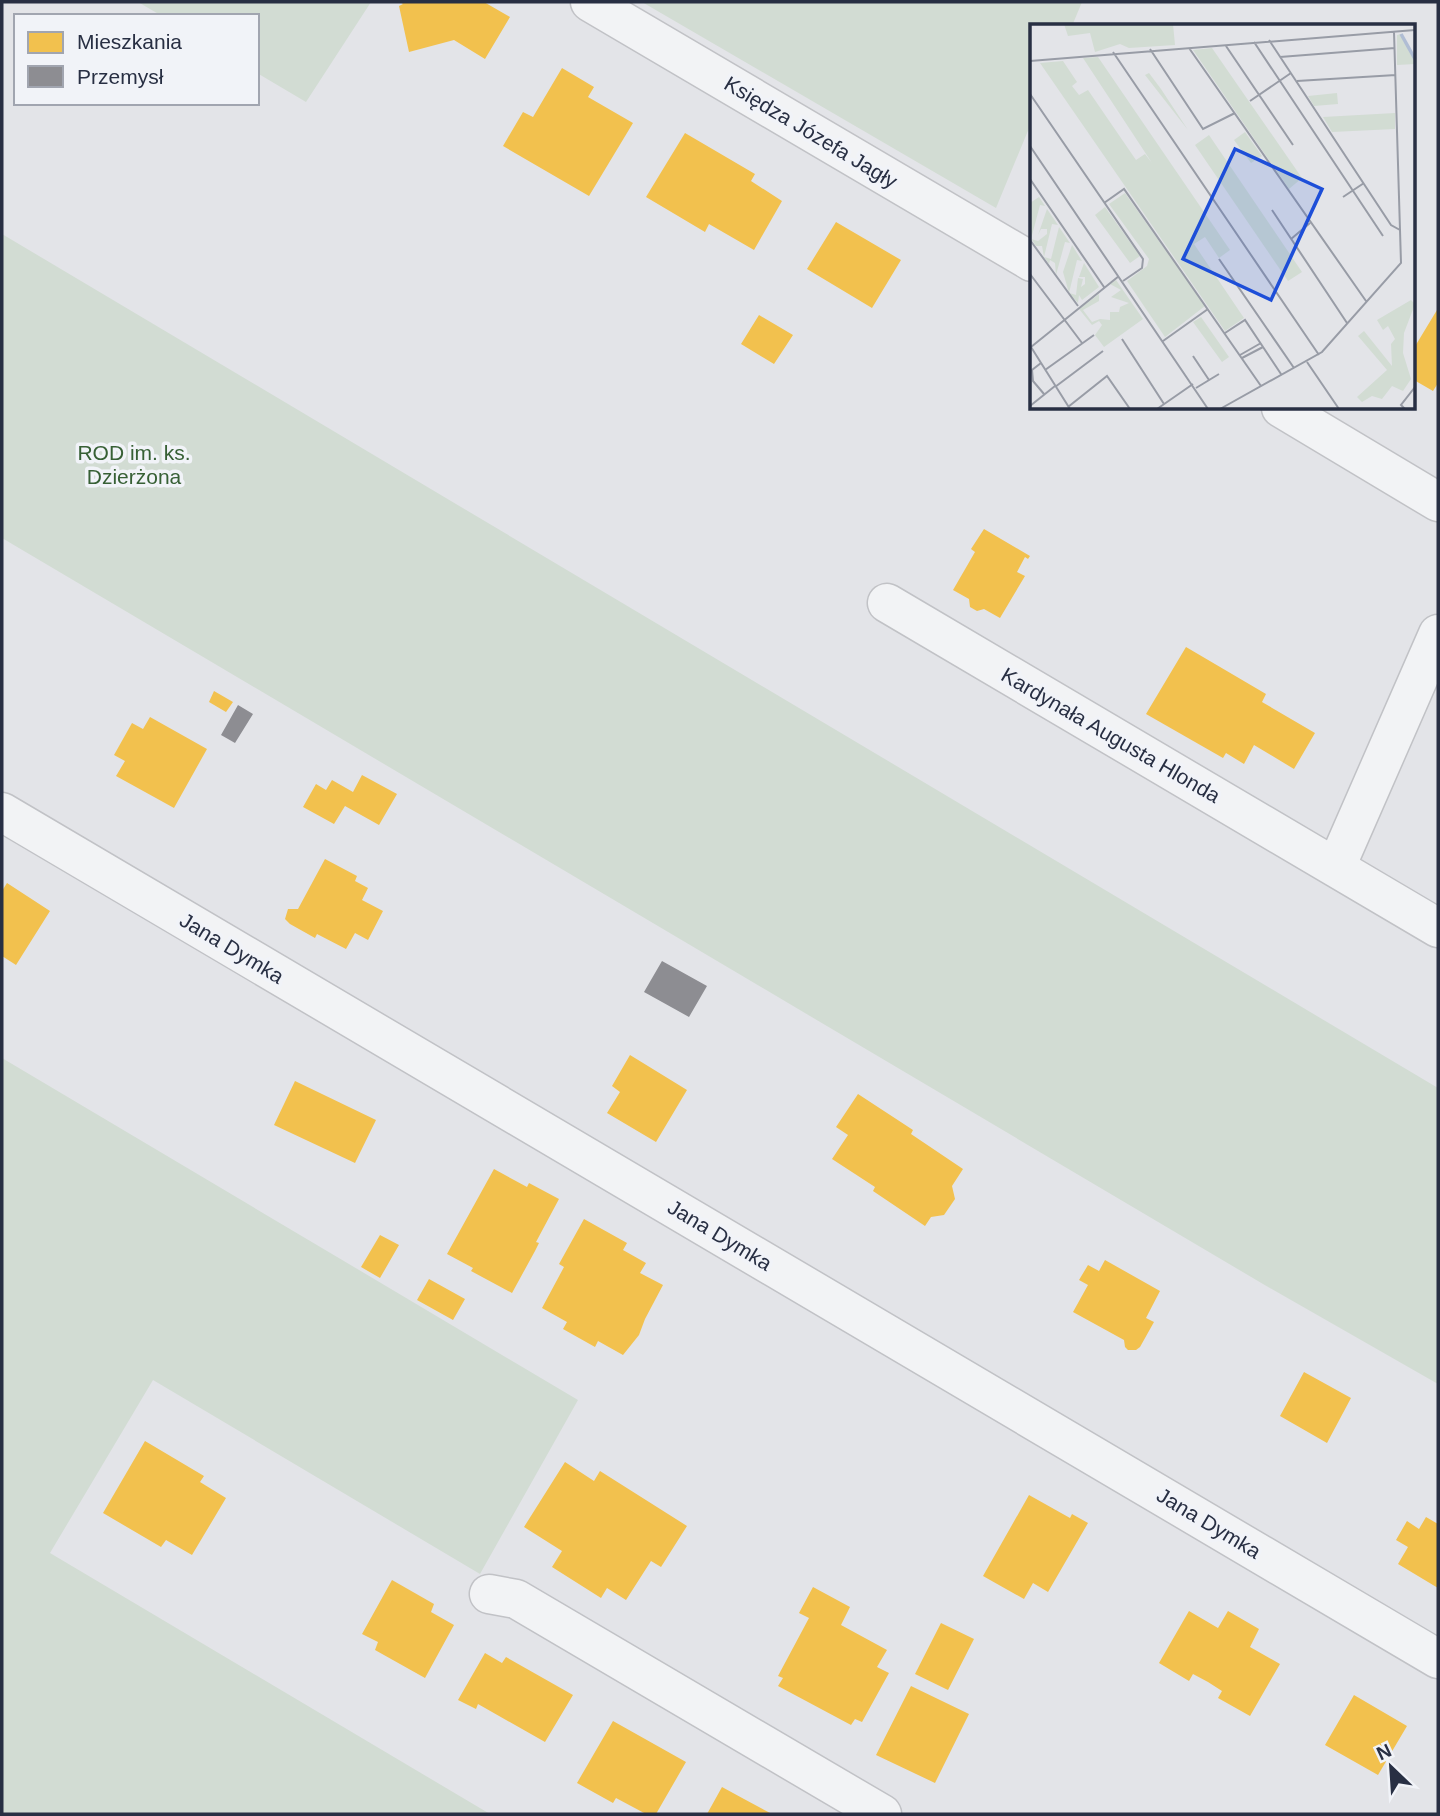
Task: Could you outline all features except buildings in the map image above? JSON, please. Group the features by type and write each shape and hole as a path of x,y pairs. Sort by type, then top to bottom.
{"street":[{"name":"Księdza Józefa Jagły","path":"590,2 1030,261"},
{"path":"1284,410 1438,502"},
{"name":"Kardynała Augusta Hlonda","path":"887,603 1438,928"},
{"path":"1336,867 1438,634"},
{"name":"Jana Dymka","path":"2,812 1438,1659"},
{"path":"489,1594 516,1598 881,1814"}],"green space":[{"path":"138,2 371,2 306,102 259,74 259,14 159,14"},
{"path":"642,2 1082,2 1073,24 1030,24 1030,126 996,208"},
{"name":"ROD im. ks. Dzierżona","path":"2,234 1438,1088 1438,1384 1263,1284 2,538"},
{"path":"2,1058 578,1400 480,1574 153,1380 50,1553 490,1814 2,1814"}]}
